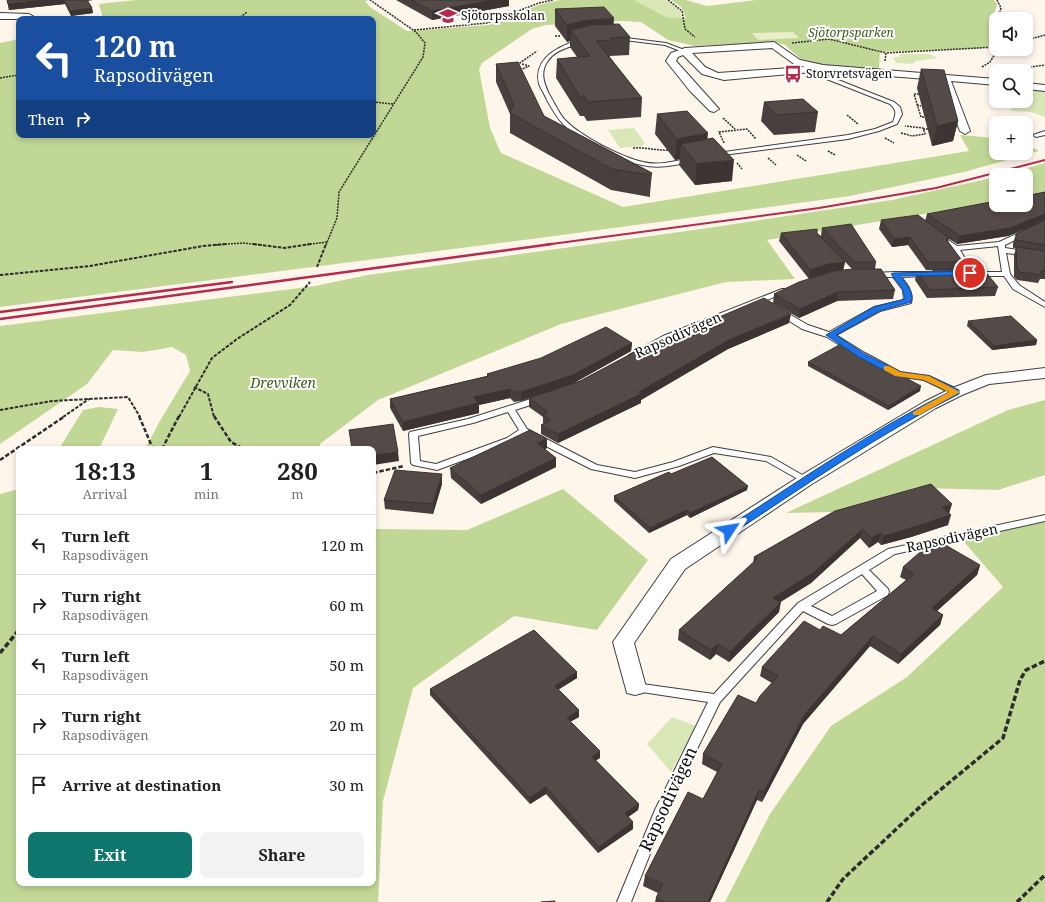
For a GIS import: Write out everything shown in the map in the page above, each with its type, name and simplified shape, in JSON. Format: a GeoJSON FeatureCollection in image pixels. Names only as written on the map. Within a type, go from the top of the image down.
{"type":"FeatureCollection","features":[{"type":"Feature","properties":{"kind":"street"},"geometry":{"type":"LineString","coordinates":[[0,16],[16,17]]}},
{"type":"Feature","properties":{"kind":"street"},"geometry":{"type":"LineString","coordinates":[[714,109],[694,89],[671,61],[674,55],[685,51],[774,45],[797,62],[823,68],[989,81]]}},
{"type":"Feature","properties":{"kind":"street"},"geometry":{"type":"LineString","coordinates":[[685,51],[708,75],[715,77],[823,68]]}},
{"type":"Feature","properties":{"kind":"street"},"geometry":{"type":"LineString","coordinates":[[944,77],[965,131]]}},
{"type":"Feature","properties":{"kind":"street"},"geometry":{"type":"LineString","coordinates":[[1033,87],[1045,88]]}},
{"type":"Feature","properties":{"kind":"street"},"geometry":{"type":"LineString","coordinates":[[635,687],[623,642],[678,564],[806,480],[930,405],[956,392],[986,380],[1045,373]]}},
{"type":"Feature","properties":{"kind":"lane"},"geometry":{"type":"LineString","coordinates":[[610,38],[660,43],[685,51]]}},
{"type":"Feature","properties":{"kind":"lane"},"geometry":{"type":"LineString","coordinates":[[587,40],[564,46],[549,55],[542,67],[540,81],[566,124],[619,155],[639,163],[651,165],[696,159]]}},
{"type":"Feature","properties":{"kind":"lane"},"geometry":{"type":"LineString","coordinates":[[711,156],[848,137],[891,125],[899,114],[897,106],[880,97],[826,77],[823,68]]}},
{"type":"Feature","properties":{"kind":"lane"},"geometry":{"type":"LineString","coordinates":[[1036,135],[1045,133]]}},
{"type":"Feature","properties":{"kind":"lane"},"geometry":{"type":"LineString","coordinates":[[1002,247],[1020,234],[1045,223]]}},
{"type":"Feature","properties":{"kind":"lane"},"geometry":{"type":"LineString","coordinates":[[931,231],[956,248],[970,273]]}},
{"type":"Feature","properties":{"kind":"lane"},"geometry":{"type":"LineString","coordinates":[[1002,247],[1006,274],[1016,287],[1045,306]]}},
{"type":"Feature","properties":{"kind":"lane"},"geometry":{"type":"LineString","coordinates":[[956,248],[1002,247],[1045,256]]}},
{"type":"Feature","properties":{"kind":"lane"},"geometry":{"type":"LineString","coordinates":[[958,273],[1006,274]]}},
{"type":"Feature","properties":{"kind":"lane"},"geometry":{"type":"LineString","coordinates":[[830,335],[877,309],[908,301],[909,296],[895,274]]}},
{"type":"Feature","properties":{"kind":"lane"},"geometry":{"type":"LineString","coordinates":[[867,275],[935,274]]}},
{"type":"Feature","properties":{"kind":"lane","name":"Rapsodivägen"},"geometry":{"type":"LineString","coordinates":[[624,360],[666,338],[759,300],[793,288]]}},
{"type":"Feature","properties":{"kind":"lane"},"geometry":{"type":"LineString","coordinates":[[759,300],[805,327],[830,335],[862,356],[898,374],[926,378],[956,392]]}},
{"type":"Feature","properties":{"kind":"lane"},"geometry":{"type":"LineString","coordinates":[[524,431],[510,440],[437,467],[416,463],[412,434],[510,410],[547,397]]}},
{"type":"Feature","properties":{"kind":"lane"},"geometry":{"type":"LineString","coordinates":[[510,410],[524,431],[594,467],[635,475],[676,464],[713,450],[768,459],[806,480]]}},
{"type":"Feature","properties":{"kind":"lane","name":"Rapsodivägen"},"geometry":{"type":"LineString","coordinates":[[624,902],[661,810],[716,699],[802,606],[892,551],[1045,518]]}},
{"type":"Feature","properties":{"kind":"lane"},"geometry":{"type":"LineString","coordinates":[[802,606],[832,621],[884,592],[863,569]]}},
{"type":"Feature","properties":{"kind":"lane"},"geometry":{"type":"LineString","coordinates":[[635,687],[716,699]]}},
{"type":"Feature","properties":{"kind":"path"},"geometry":{"type":"LineString","coordinates":[[370,0],[413,30],[426,44],[422,57],[376,132]]}},
{"type":"Feature","properties":{"kind":"path"},"geometry":{"type":"LineString","coordinates":[[413,30],[487,23],[539,3],[553,0]]}},
{"type":"Feature","properties":{"kind":"path"},"geometry":{"type":"LineString","coordinates":[[668,0],[682,11],[685,29],[689,34],[714,49]]}},
{"type":"Feature","properties":{"kind":"path"},"geometry":{"type":"LineString","coordinates":[[997,0],[1001,4],[1000,12]]}},
{"type":"Feature","properties":{"kind":"path"},"geometry":{"type":"LineString","coordinates":[[242,16],[247,12]]}},
{"type":"Feature","properties":{"kind":"path"},"geometry":{"type":"LineString","coordinates":[[1033,38],[1045,35]]}},
{"type":"Feature","properties":{"kind":"path"},"geometry":{"type":"LineString","coordinates":[[774,45],[810,40],[829,40],[886,53],[989,48]]}},
{"type":"Feature","properties":{"kind":"path"},"geometry":{"type":"LineString","coordinates":[[529,53],[533,54]]}},
{"type":"Feature","properties":{"kind":"path"},"geometry":{"type":"LineString","coordinates":[[885,62],[886,53]]}},
{"type":"Feature","properties":{"kind":"path"},"geometry":{"type":"LineString","coordinates":[[965,79],[990,62],[993,56]]}},
{"type":"Feature","properties":{"kind":"path"},"geometry":{"type":"LineString","coordinates":[[517,62],[530,66],[519,70]]}},
{"type":"Feature","properties":{"kind":"path"},"geometry":{"type":"LineString","coordinates":[[1033,67],[1045,65]]}},
{"type":"Feature","properties":{"kind":"path"},"geometry":{"type":"LineString","coordinates":[[0,78],[16,75]]}},
{"type":"Feature","properties":{"kind":"path"},"geometry":{"type":"LineString","coordinates":[[919,94],[914,94],[921,117],[925,117]]}},
{"type":"Feature","properties":{"kind":"path"},"geometry":{"type":"LineString","coordinates":[[376,102],[393,104]]}},
{"type":"Feature","properties":{"kind":"path"},"geometry":{"type":"LineString","coordinates":[[917,105],[922,106]]}},
{"type":"Feature","properties":{"kind":"path"},"geometry":{"type":"LineString","coordinates":[[721,118],[735,129]]}},
{"type":"Feature","properties":{"kind":"path"},"geometry":{"type":"LineString","coordinates":[[891,125],[928,129]]}},
{"type":"Feature","properties":{"kind":"path"},"geometry":{"type":"LineString","coordinates":[[891,125],[916,138]]}},
{"type":"Feature","properties":{"kind":"path"},"geometry":{"type":"LineString","coordinates":[[717,145],[725,145],[719,132],[747,128],[765,148]]}},
{"type":"Feature","properties":{"kind":"path"},"geometry":{"type":"LineString","coordinates":[[912,136],[925,134],[923,129]]}},
{"type":"Feature","properties":{"kind":"path"},"geometry":{"type":"LineString","coordinates":[[317,267],[337,218],[339,192],[372,138]]}},
{"type":"Feature","properties":{"kind":"path"},"geometry":{"type":"LineString","coordinates":[[619,155],[634,148],[644,147],[655,151],[678,149]]}},
{"type":"Feature","properties":{"kind":"path"},"geometry":{"type":"LineString","coordinates":[[0,274],[90,266],[203,246],[243,243],[285,248],[327,242]]}},
{"type":"Feature","properties":{"kind":"path"},"geometry":{"type":"LineString","coordinates":[[164,446],[194,387],[212,359],[240,336],[284,310],[302,295],[310,282]]}},
{"type":"Feature","properties":{"kind":"path"},"geometry":{"type":"LineString","coordinates":[[194,387],[208,394],[212,412],[231,442],[238,446]]}},
{"type":"Feature","properties":{"kind":"path"},"geometry":{"type":"LineString","coordinates":[[0,410],[52,401],[128,397],[141,418],[152,446]]}},
{"type":"Feature","properties":{"kind":"path"},"geometry":{"type":"LineString","coordinates":[[20,446],[89,399]]}},
{"type":"Feature","properties":{"kind":"path"},"geometry":{"type":"LineString","coordinates":[[0,460],[16,449]]}},
{"type":"Feature","properties":{"kind":"path"},"geometry":{"type":"LineString","coordinates":[[376,472],[416,463]]}},
{"type":"Feature","properties":{"kind":"path"},"geometry":{"type":"LineString","coordinates":[[0,653],[16,633]]}},
{"type":"Feature","properties":{"kind":"path"},"geometry":{"type":"LineString","coordinates":[[827,902],[843,879],[911,816],[1002,738],[1020,680],[1026,670],[1045,662]]}},
{"type":"Feature","properties":{"kind":"path"},"geometry":{"type":"LineString","coordinates":[[1017,902],[1045,875]]}},
{"type":"Feature","properties":{"kind":"green space","name":"Sjötorpsparken"},"geometry":{"type":"Polygon","coordinates":[[[136,0],[371,0],[365,1],[370,7],[407,31],[489,25],[542,4],[560,0],[634,0],[668,18],[686,18],[681,7],[671,0],[686,0],[707,6],[756,0],[994,0],[997,4],[995,12],[989,12],[989,47],[974,49],[880,52],[879,69],[820,65],[801,59],[785,45],[773,42],[695,46],[668,40],[641,22],[621,21],[546,25],[532,29],[482,63],[479,69],[490,128],[501,153],[623,207],[969,151],[960,135],[989,137],[989,160],[1007,160],[964,172],[850,196],[547,237],[0,307],[0,43],[16,40],[16,138],[376,138],[376,16],[102,16],[99,4],[136,0]]]}},
{"type":"Feature","properties":{"kind":"green space"},"geometry":{"type":"Polygon","coordinates":[[[634,0],[666,0],[680,11],[682,18],[668,18],[634,0]]]}},
{"type":"Feature","properties":{"kind":"green space"},"geometry":{"type":"Polygon","coordinates":[[[793,32],[799,38],[758,40],[752,33],[793,32]]]}},
{"type":"Feature","properties":{"kind":"green space"},"geometry":{"type":"Polygon","coordinates":[[[900,54],[929,54],[938,58],[915,61],[913,64],[896,63],[893,57],[899,57],[900,54]]]}},
{"type":"Feature","properties":{"kind":"green space"},"geometry":{"type":"Polygon","coordinates":[[[1033,90],[1045,91],[1045,117],[1031,112],[1011,111],[1010,108],[1033,108],[1033,90]]]}},
{"type":"Feature","properties":{"kind":"green space"},"geometry":{"type":"Polygon","coordinates":[[[634,128],[645,143],[642,146],[620,148],[608,130],[634,128]]]}},
{"type":"Feature","properties":{"kind":"green space"},"geometry":{"type":"Polygon","coordinates":[[[1033,148],[1039,151],[1033,153],[1033,148]]]}},
{"type":"Feature","properties":{"kind":"green space"},"geometry":{"type":"Polygon","coordinates":[[[1045,163],[1045,194],[1033,196],[1033,168],[1028,168],[1045,163]]]}},
{"type":"Feature","properties":{"kind":"green space","name":"Drevviken"},"geometry":{"type":"Polygon","coordinates":[[[989,179],[989,203],[767,240],[795,279],[726,282],[561,324],[378,400],[320,444],[320,446],[147,446],[190,371],[186,355],[172,347],[143,352],[113,350],[87,384],[0,444],[0,326],[315,286],[368,275],[701,229],[892,200],[989,179]]]}},
{"type":"Feature","properties":{"kind":"green space"},"geometry":{"type":"Polygon","coordinates":[[[1045,400],[1045,475],[998,490],[922,488],[832,512],[786,513],[1008,410],[1045,400]]]}},
{"type":"Feature","properties":{"kind":"green space"},"geometry":{"type":"Polygon","coordinates":[[[99,407],[118,409],[100,446],[61,446],[83,410],[99,407]]]}},
{"type":"Feature","properties":{"kind":"green space"},"geometry":{"type":"Polygon","coordinates":[[[563,489],[648,560],[597,630],[514,616],[413,688],[383,801],[378,902],[0,902],[0,494],[16,490],[16,886],[376,886],[376,529],[467,530],[563,489]]]}},
{"type":"Feature","properties":{"kind":"green space"},"geometry":{"type":"Polygon","coordinates":[[[1045,518],[1045,902],[725,902],[770,814],[831,726],[907,677],[1003,587],[959,536],[1045,518]]]}},
{"type":"Feature","properties":{"kind":"green space"},"geometry":{"type":"Polygon","coordinates":[[[672,717],[696,726],[671,772],[647,744],[672,717]]]}},
{"type":"Feature","properties":{"kind":"building"},"geometry":{"type":"Polygon","coordinates":[[[7,0],[45,0],[8,4],[7,0]]]}},
{"type":"Feature","properties":{"kind":"building"},"geometry":{"type":"Polygon","coordinates":[[[64,0],[87,0],[92,8],[70,11],[64,0]]]}},
{"type":"Feature","properties":{"kind":"building"},"geometry":{"type":"Polygon","coordinates":[[[411,0],[494,0],[432,11],[411,0]]]}},
{"type":"Feature","properties":{"kind":"building"},"geometry":{"type":"Polygon","coordinates":[[[604,7],[614,18],[583,21],[567,25],[555,9],[604,7]]]}},
{"type":"Feature","properties":{"kind":"building"},"geometry":{"type":"Polygon","coordinates":[[[619,24],[630,37],[610,38],[611,40],[596,41],[642,98],[588,102],[584,96],[580,97],[557,59],[590,56],[571,30],[591,25],[619,24]]]}},
{"type":"Feature","properties":{"kind":"building"},"geometry":{"type":"Polygon","coordinates":[[[518,62],[544,116],[652,173],[651,175],[612,169],[510,113],[514,105],[496,64],[518,62]]]}},
{"type":"Feature","properties":{"kind":"building"},"geometry":{"type":"Polygon","coordinates":[[[921,69],[944,70],[958,121],[937,126],[921,69]]]}},
{"type":"Feature","properties":{"kind":"building"},"geometry":{"type":"Polygon","coordinates":[[[803,99],[818,112],[777,115],[764,102],[803,99]]]}},
{"type":"Feature","properties":{"kind":"building"},"geometry":{"type":"Polygon","coordinates":[[[687,111],[708,133],[677,139],[657,114],[687,111]]]}},
{"type":"Feature","properties":{"kind":"building"},"geometry":{"type":"Polygon","coordinates":[[[713,138],[734,160],[697,164],[681,144],[713,138]]]}},
{"type":"Feature","properties":{"kind":"building"},"geometry":{"type":"Polygon","coordinates":[[[1045,192],[1045,214],[1010,228],[960,236],[927,214],[989,202],[989,212],[1033,212],[1033,195],[1045,192]]]}},
{"type":"Feature","properties":{"kind":"building"},"geometry":{"type":"Polygon","coordinates":[[[918,215],[949,238],[946,239],[963,262],[928,262],[910,237],[894,239],[881,220],[918,215]]]}},
{"type":"Feature","properties":{"kind":"building"},"geometry":{"type":"Polygon","coordinates":[[[1045,220],[1045,245],[1016,240],[1016,234],[1045,220]]]}},
{"type":"Feature","properties":{"kind":"building"},"geometry":{"type":"Polygon","coordinates":[[[851,224],[876,262],[855,262],[822,228],[851,224]]]}},
{"type":"Feature","properties":{"kind":"building"},"geometry":{"type":"Polygon","coordinates":[[[817,229],[817,233],[845,262],[829,264],[810,270],[781,233],[817,229]]]}},
{"type":"Feature","properties":{"kind":"building"},"geometry":{"type":"Polygon","coordinates":[[[1016,247],[1045,251],[1045,271],[1041,271],[1041,275],[1020,272],[1017,268],[1016,247]]]}},
{"type":"Feature","properties":{"kind":"building"},"geometry":{"type":"Polygon","coordinates":[[[881,269],[895,290],[838,292],[800,309],[774,294],[799,282],[834,271],[881,269]]]}},
{"type":"Feature","properties":{"kind":"building"},"geometry":{"type":"Polygon","coordinates":[[[933,269],[984,270],[998,287],[930,290],[917,272],[935,271],[933,269]]]}},
{"type":"Feature","properties":{"kind":"building"},"geometry":{"type":"Polygon","coordinates":[[[764,298],[791,314],[729,340],[639,392],[641,394],[558,434],[541,425],[551,420],[543,414],[548,412],[529,398],[580,381],[642,348],[648,352],[682,335],[687,338],[720,325],[712,320],[764,298]]]}},
{"type":"Feature","properties":{"kind":"building"},"geometry":{"type":"Polygon","coordinates":[[[1011,316],[1037,340],[994,346],[968,321],[1011,316]]]}},
{"type":"Feature","properties":{"kind":"building"},"geometry":{"type":"Polygon","coordinates":[[[606,327],[632,343],[573,375],[521,392],[514,392],[510,389],[474,397],[478,403],[403,422],[390,399],[489,376],[487,374],[541,358],[606,327]]]}},
{"type":"Feature","properties":{"kind":"building"},"geometry":{"type":"Polygon","coordinates":[[[841,344],[921,386],[889,406],[808,362],[841,344]]]}},
{"type":"Feature","properties":{"kind":"building"},"geometry":{"type":"Polygon","coordinates":[[[393,424],[398,452],[376,455],[376,446],[352,446],[349,430],[393,424]]]}},
{"type":"Feature","properties":{"kind":"building"},"geometry":{"type":"Polygon","coordinates":[[[530,430],[547,439],[537,443],[556,458],[481,495],[450,468],[530,430]]]}},
{"type":"Feature","properties":{"kind":"building"},"geometry":{"type":"Polygon","coordinates":[[[712,457],[748,486],[690,513],[687,510],[650,528],[614,496],[669,472],[671,474],[712,457]]]}},
{"type":"Feature","properties":{"kind":"building"},"geometry":{"type":"Polygon","coordinates":[[[395,470],[442,474],[433,504],[384,500],[395,470]]]}},
{"type":"Feature","properties":{"kind":"building"},"geometry":{"type":"Polygon","coordinates":[[[931,484],[952,504],[942,507],[951,515],[884,536],[881,533],[872,538],[863,529],[813,573],[773,598],[781,602],[730,652],[718,644],[711,650],[679,630],[757,559],[754,557],[835,511],[931,484]]]}},
{"type":"Feature","properties":{"kind":"building"},"geometry":{"type":"Polygon","coordinates":[[[935,539],[980,565],[932,608],[943,615],[901,654],[873,636],[805,714],[764,792],[759,790],[708,902],[664,902],[656,898],[663,884],[645,876],[688,792],[703,799],[722,764],[703,754],[738,695],[756,703],[760,696],[778,676],[762,667],[804,621],[820,630],[823,626],[841,635],[914,574],[903,567],[935,539]]]}},
{"type":"Feature","properties":{"kind":"building"},"geometry":{"type":"Polygon","coordinates":[[[534,630],[577,672],[555,686],[579,710],[567,718],[600,751],[592,757],[639,804],[625,813],[633,822],[599,847],[546,787],[530,798],[430,689],[534,630]]]}},
{"type":"Feature","properties":{"kind":"railway"},"geometry":{"type":"LineString","coordinates":[[544,245],[819,208],[936,188],[1045,160]]}},
{"type":"Feature","properties":{"kind":"railway"},"geometry":{"type":"LineString","coordinates":[[0,319],[552,244]]}},
{"type":"Feature","properties":{"kind":"railway"},"geometry":{"type":"LineString","coordinates":[[0,312],[232,282]]}},
{"type":"Feature","properties":{"kind":"slow traffic"},"geometry":{"type":"LineString","coordinates":[[887,368],[898,374],[926,378],[956,392],[916,413]]}},
{"type":"Feature","properties":{"kind":"place","name":"Sjötorpsskolan"},"geometry":{"type":"Point","coordinates":[448,16]}},
{"type":"Feature","properties":{"kind":"place","name":"Storvretsvägen"},"geometry":{"type":"Point","coordinates":[793,74]}},
{"type":"Feature","properties":{"kind":"route"},"geometry":{"type":"LineString","coordinates":[[729,530],[819,472],[930,405],[956,392],[926,378],[898,374],[862,356],[830,335],[877,309],[908,301],[909,296],[895,274],[970,273]]}}]}
